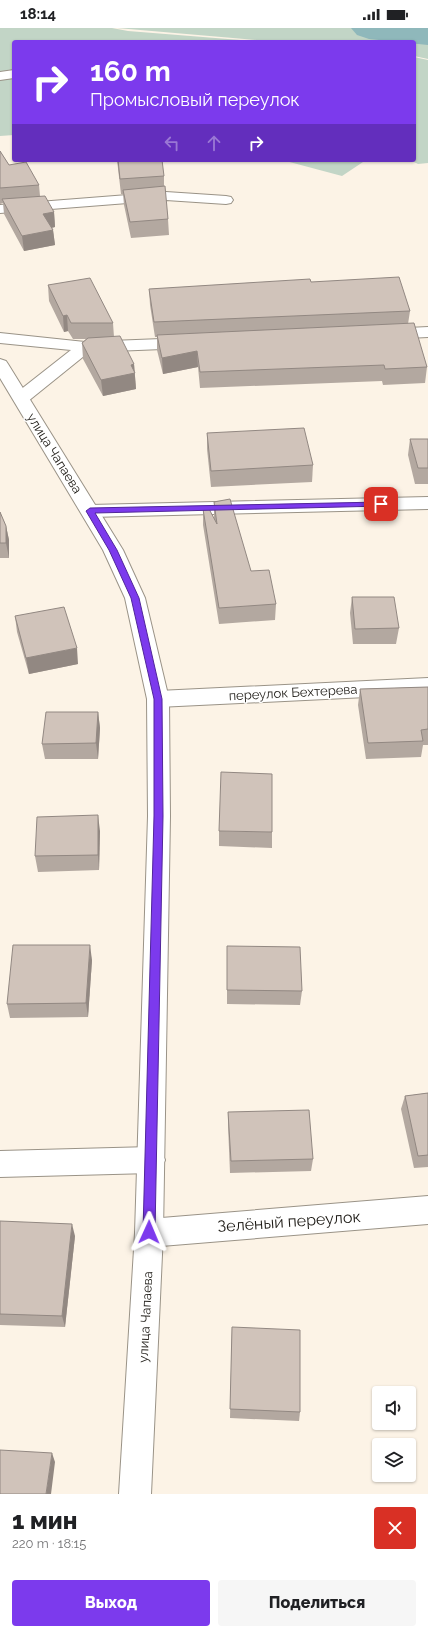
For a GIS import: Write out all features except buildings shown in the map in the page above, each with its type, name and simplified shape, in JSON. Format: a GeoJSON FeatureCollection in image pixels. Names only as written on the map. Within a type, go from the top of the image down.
{"type":"FeatureCollection","features":[{"type":"Feature","properties":{"kind":"street"},"geometry":{"type":"LineString","coordinates":[[0,76],[12,74]]}},
{"type":"Feature","properties":{"kind":"street"},"geometry":{"type":"LineString","coordinates":[[0,209],[166,196],[226,200]]}},
{"type":"Feature","properties":{"kind":"street"},"geometry":{"type":"LineString","coordinates":[[372,334],[428,332]]}},
{"type":"Feature","properties":{"kind":"street"},"geometry":{"type":"LineString","coordinates":[[0,338],[85,347],[205,342]]}},
{"type":"Feature","properties":{"kind":"street"},"geometry":{"type":"LineString","coordinates":[[21,398],[85,347]]}},
{"type":"Feature","properties":{"kind":"street","name":"улица Чапаева"},"geometry":{"type":"LineString","coordinates":[[0,364],[113,550],[135,598],[158,699],[159,816],[149,1232],[135,1494]]}},
{"type":"Feature","properties":{"kind":"street"},"geometry":{"type":"LineString","coordinates":[[90,511],[428,503]]}},
{"type":"Feature","properties":{"kind":"street","name":"переулок Бехтерева"},"geometry":{"type":"LineString","coordinates":[[158,699],[428,686]]}},
{"type":"Feature","properties":{"kind":"street"},"geometry":{"type":"LineString","coordinates":[[0,1164],[151,1160]]}},
{"type":"Feature","properties":{"kind":"street","name":"Зелёный переулок"},"geometry":{"type":"LineString","coordinates":[[149,1232],[428,1210]]}},
{"type":"Feature","properties":{"kind":"green space"},"geometry":{"type":"Polygon","coordinates":[[[0,28],[112,28],[128,31],[242,40],[12,40],[12,135],[0,136],[0,28]]]}},
{"type":"Feature","properties":{"kind":"green space"},"geometry":{"type":"Polygon","coordinates":[[[117,28],[428,28],[428,59],[416,56],[416,40],[256,40],[117,28]]]}},
{"type":"Feature","properties":{"kind":"green space"},"geometry":{"type":"Polygon","coordinates":[[[416,57],[428,60],[428,163],[418,164],[414,162],[416,162],[416,57]]]}},
{"type":"Feature","properties":{"kind":"green space"},"geometry":{"type":"Polygon","coordinates":[[[290,162],[363,162],[342,176],[290,162]]]}},
{"type":"Feature","properties":{"kind":"waterway"},"geometry":{"type":"LineString","coordinates":[[369,28],[428,34]]}},
{"type":"Feature","properties":{"kind":"route"},"geometry":{"type":"LineString","coordinates":[[149,1232],[159,816],[158,699],[135,598],[113,550],[90,511],[381,504]]}}]}
